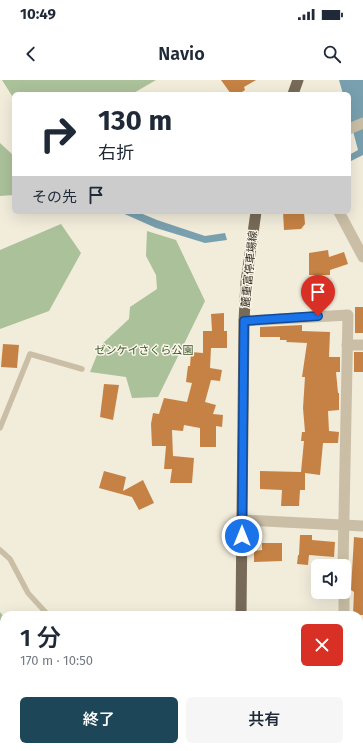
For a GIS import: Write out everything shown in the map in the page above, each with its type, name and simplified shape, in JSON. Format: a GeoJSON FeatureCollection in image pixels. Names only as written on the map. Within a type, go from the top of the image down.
{"type":"FeatureCollection","features":[{"type":"Feature","properties":{"kind":"main road"},"geometry":{"type":"LineString","coordinates":[[294,92],[298,80]]}},
{"type":"Feature","properties":{"kind":"main road","name":"麓重富停車場線"},"geometry":{"type":"LineString","coordinates":[[242,611],[244,321],[246,282],[256,214]]}},
{"type":"Feature","properties":{"kind":"street"},"geometry":{"type":"LineString","coordinates":[[351,128],[363,123]]}},
{"type":"Feature","properties":{"kind":"street"},"geometry":{"type":"LineString","coordinates":[[340,214],[363,257]]}},
{"type":"Feature","properties":{"kind":"street"},"geometry":{"type":"LineString","coordinates":[[244,321],[348,315],[343,559]]}},
{"type":"Feature","properties":{"kind":"street"},"geometry":{"type":"LineString","coordinates":[[347,345],[363,345]]}},
{"type":"Feature","properties":{"kind":"street"},"geometry":{"type":"LineString","coordinates":[[242,520],[363,526]]}},
{"type":"Feature","properties":{"kind":"street"},"geometry":{"type":"LineString","coordinates":[[344,599],[344,611]]}},
{"type":"Feature","properties":{"kind":"lane"},"geometry":{"type":"LineString","coordinates":[[0,428],[30,354],[82,369]]}},
{"type":"Feature","properties":{"kind":"lane"},"geometry":{"type":"LineString","coordinates":[[0,550],[10,559],[28,593],[44,611]]}},
{"type":"Feature","properties":{"kind":"green space"},"geometry":{"type":"Polygon","coordinates":[[[2,80],[156,80],[135,92],[12,92],[12,96],[2,80]]]}},
{"type":"Feature","properties":{"kind":"green space"},"geometry":{"type":"Polygon","coordinates":[[[0,143],[12,154],[12,195],[0,196],[0,143]]]}},
{"type":"Feature","properties":{"kind":"green space"},"geometry":{"type":"Polygon","coordinates":[[[61,224],[81,253],[49,311],[0,329],[0,250],[61,224]]]}},
{"type":"Feature","properties":{"kind":"green space","name":"ゼンケイさくら公園"},"geometry":{"type":"Polygon","coordinates":[[[147,231],[176,240],[205,301],[158,397],[132,398],[126,377],[90,372],[101,345],[129,319],[130,307],[157,289],[156,275],[146,256],[147,231]]]}},
{"type":"Feature","properties":{"kind":"water"},"geometry":{"type":"Polygon","coordinates":[[[339,80],[363,80],[363,155],[351,161],[351,154],[358,150],[351,124],[351,92],[342,92],[339,80]]]}},
{"type":"Feature","properties":{"kind":"water"},"geometry":{"type":"Polygon","coordinates":[[[124,214],[143,214],[205,236],[225,233],[227,240],[205,243],[156,228],[124,214]]]}},
{"type":"Feature","properties":{"kind":"building"},"geometry":{"type":"Polygon","coordinates":[[[221,80],[256,80],[244,87],[245,90],[242,92],[230,92],[221,80]]]}},
{"type":"Feature","properties":{"kind":"building"},"geometry":{"type":"Polygon","coordinates":[[[283,214],[304,214],[305,224],[301,229],[284,230],[283,214]]]}},
{"type":"Feature","properties":{"kind":"building"},"geometry":{"type":"Polygon","coordinates":[[[328,250],[329,257],[344,252],[348,264],[330,270],[330,275],[309,275],[309,253],[328,250]]]}},
{"type":"Feature","properties":{"kind":"building"},"geometry":{"type":"Polygon","coordinates":[[[355,307],[363,307],[363,333],[355,333],[355,307]]]}},
{"type":"Feature","properties":{"kind":"building"},"geometry":{"type":"Polygon","coordinates":[[[224,313],[224,331],[227,331],[227,348],[211,348],[210,368],[222,370],[220,381],[211,380],[205,402],[216,405],[213,414],[223,415],[222,427],[216,426],[216,447],[200,447],[200,428],[184,425],[183,431],[172,430],[173,456],[194,458],[192,483],[170,483],[172,469],[164,469],[166,446],[152,446],[151,424],[153,413],[159,414],[164,398],[187,402],[192,383],[186,382],[188,366],[190,366],[191,352],[203,353],[203,331],[212,331],[211,314],[224,313]]]}},
{"type":"Feature","properties":{"kind":"building"},"geometry":{"type":"Polygon","coordinates":[[[302,325],[302,331],[330,332],[329,357],[340,357],[340,372],[336,372],[339,393],[339,410],[328,411],[329,431],[339,432],[338,443],[323,443],[320,475],[305,473],[305,490],[300,490],[299,506],[281,506],[282,490],[260,489],[260,471],[301,472],[304,441],[301,441],[302,432],[305,432],[303,408],[305,377],[302,377],[307,343],[286,342],[287,340],[280,340],[280,337],[260,337],[260,327],[302,325]]]}},
{"type":"Feature","properties":{"kind":"building"},"geometry":{"type":"Polygon","coordinates":[[[3,344],[19,345],[17,368],[1,367],[3,344]]]}},
{"type":"Feature","properties":{"kind":"building"},"geometry":{"type":"Polygon","coordinates":[[[354,352],[363,352],[363,372],[354,372],[354,352]]]}},
{"type":"Feature","properties":{"kind":"building"},"geometry":{"type":"Polygon","coordinates":[[[104,384],[119,385],[113,420],[100,417],[104,384]]]}},
{"type":"Feature","properties":{"kind":"building"},"geometry":{"type":"Polygon","coordinates":[[[104,471],[126,477],[123,491],[143,480],[154,503],[139,510],[132,497],[99,488],[104,471]]]}},
{"type":"Feature","properties":{"kind":"building"},"geometry":{"type":"Polygon","coordinates":[[[300,535],[312,535],[312,540],[335,542],[334,557],[309,555],[308,565],[297,564],[300,535]]]}},
{"type":"Feature","properties":{"kind":"building"},"geometry":{"type":"Polygon","coordinates":[[[354,537],[363,538],[363,611],[353,611],[354,592],[351,590],[354,537]]]}},
{"type":"Feature","properties":{"kind":"building"},"geometry":{"type":"Polygon","coordinates":[[[262,543],[282,543],[282,561],[254,562],[254,551],[262,550],[262,543]]]}},
{"type":"Feature","properties":{"kind":"route"},"geometry":{"type":"LineString","coordinates":[[242,536],[244,321],[318,316]]}}]}
